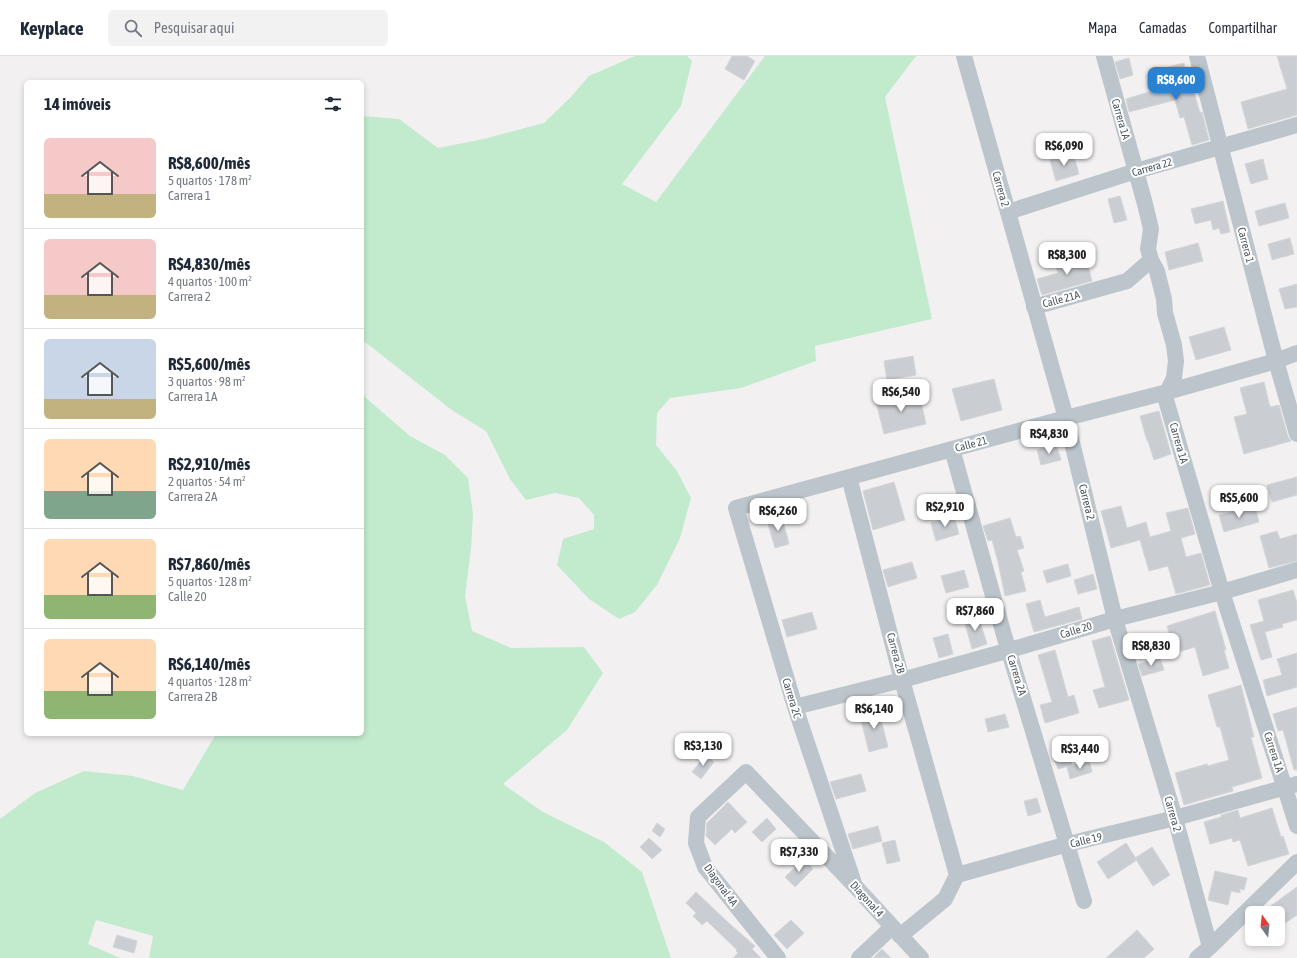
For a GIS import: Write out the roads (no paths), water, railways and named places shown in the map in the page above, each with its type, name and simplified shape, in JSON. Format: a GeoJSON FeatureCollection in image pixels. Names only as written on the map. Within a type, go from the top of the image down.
{"type":"FeatureCollection","features":[{"type":"Feature","properties":{"kind":"street","name":"Carrera 2"},"geometry":{"type":"LineString","coordinates":[[964,56],[1066,418],[1115,619],[1175,818],[1210,947]]}},
{"type":"Feature","properties":{"kind":"street","name":"Carrera 1A"},"geometry":{"type":"LineString","coordinates":[[1104,56],[1151,228],[1148,249],[1151,260],[1157,271],[1164,299],[1165,313],[1174,345],[1176,361],[1174,378],[1167,392],[1166,400],[1222,592],[1291,785],[1297,826]]}},
{"type":"Feature","properties":{"kind":"street","name":"Carrera 1"},"geometry":{"type":"LineString","coordinates":[[1196,56],[1276,361],[1297,434]]}},
{"type":"Feature","properties":{"kind":"street","name":"Carrera 22"},"geometry":{"type":"LineString","coordinates":[[1008,212],[1136,171],[1297,125]]}},
{"type":"Feature","properties":{"kind":"street","name":"Calle 21A"},"geometry":{"type":"LineString","coordinates":[[1034,307],[1127,281],[1151,260]]}},
{"type":"Feature","properties":{"kind":"street","name":"Calle 21"},"geometry":{"type":"LineString","coordinates":[[736,508],[1167,392],[1276,361],[1297,353]]}},
{"type":"Feature","properties":{"kind":"street","name":"Carrera 2A"},"geometry":{"type":"LineString","coordinates":[[952,449],[1004,635],[1010,650],[1084,901]]}},
{"type":"Feature","properties":{"kind":"street","name":"Carrera 2B"},"geometry":{"type":"LineString","coordinates":[[849,477],[902,680],[957,875]]}},
{"type":"Feature","properties":{"kind":"street","name":"Carrera 2C"},"geometry":{"type":"LineString","coordinates":[[736,508],[795,707],[855,886]]}},
{"type":"Feature","properties":{"kind":"street","name":"Calle 20"},"geometry":{"type":"LineString","coordinates":[[795,707],[902,680],[1115,619],[1222,592],[1297,570]]}},
{"type":"Feature","properties":{"kind":"street","name":"Diagonal 4"},"geometry":{"type":"LineString","coordinates":[[746,772],[855,886],[921,958]]}},
{"type":"Feature","properties":{"kind":"street","name":"Diagonal 4A"},"geometry":{"type":"LineString","coordinates":[[746,772],[698,817],[696,843],[705,867],[778,958]]}},
{"type":"Feature","properties":{"kind":"street","name":"Calle 19"},"geometry":{"type":"LineString","coordinates":[[957,875],[1068,844],[1175,818],[1291,785]]}},
{"type":"Feature","properties":{"kind":"street"},"geometry":{"type":"LineString","coordinates":[[1197,958],[1297,862]]}},
{"type":"Feature","properties":{"kind":"street"},"geometry":{"type":"LineString","coordinates":[[859,958],[945,899],[957,875]]}}]}
